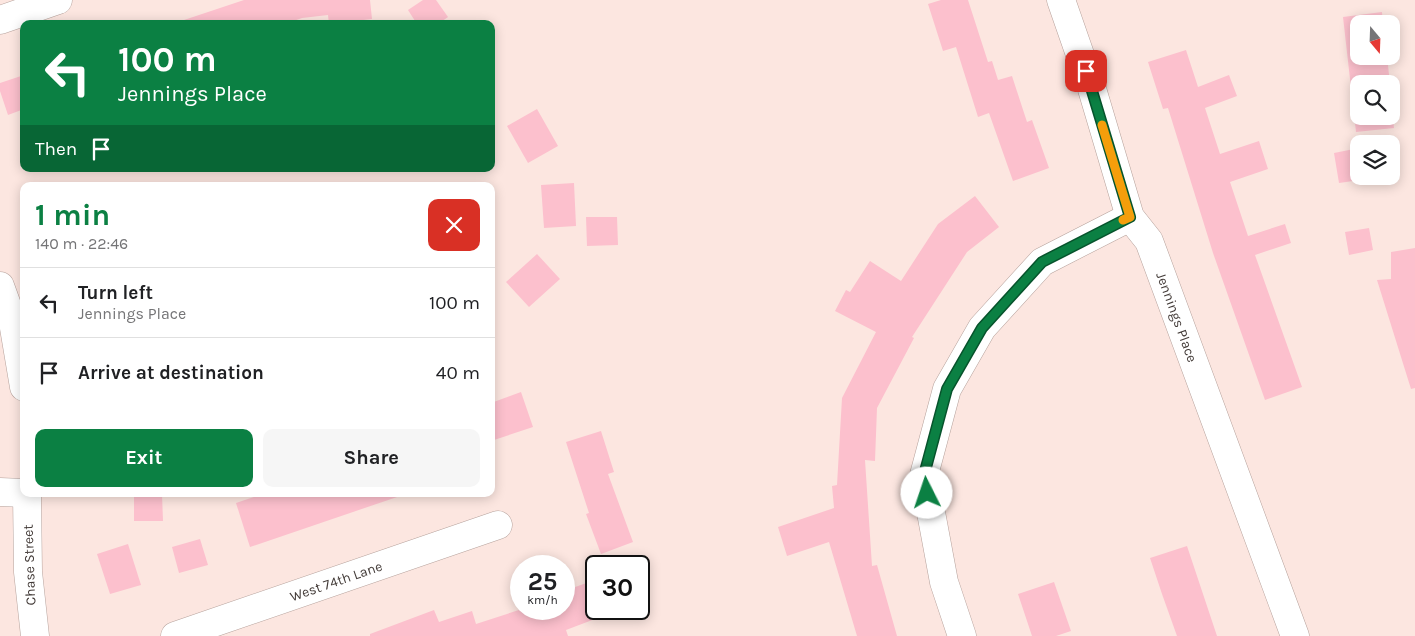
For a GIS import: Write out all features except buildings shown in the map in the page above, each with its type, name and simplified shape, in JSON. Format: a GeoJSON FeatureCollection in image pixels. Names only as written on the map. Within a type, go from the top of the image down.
{"type":"FeatureCollection","features":[{"type":"Feature","properties":{"kind":"street"},"geometry":{"type":"LineString","coordinates":[[0,20],[58,0]]}},
{"type":"Feature","properties":{"kind":"street","name":"Jennings Place"},"geometry":{"type":"LineString","coordinates":[[1062,0],[1092,89],[1130,217],[1149,240],[1295,636]]}},
{"type":"Feature","properties":{"kind":"street"},"geometry":{"type":"LineString","coordinates":[[962,636],[944,582],[924,475],[947,389],[982,328],[1042,262],[1130,217]]}},
{"type":"Feature","properties":{"kind":"street"},"geometry":{"type":"LineString","coordinates":[[0,286],[20,347]]}},
{"type":"Feature","properties":{"kind":"street"},"geometry":{"type":"LineString","coordinates":[[0,492],[20,493]]}},
{"type":"Feature","properties":{"kind":"street","name":"Chase Street"},"geometry":{"type":"LineString","coordinates":[[25,497],[28,572],[35,636]]}},
{"type":"Feature","properties":{"kind":"street","name":"West 74th Lane"},"geometry":{"type":"LineString","coordinates":[[175,636],[498,525]]}},
{"type":"Feature","properties":{"kind":"slow traffic"},"geometry":{"type":"LineString","coordinates":[[1102,125],[1130,217],[1123,220]]}},
{"type":"Feature","properties":{"kind":"route"},"geometry":{"type":"LineString","coordinates":[[927,493],[924,475],[947,389],[982,328],[1042,262],[1130,217],[1086,71]]}}]}
